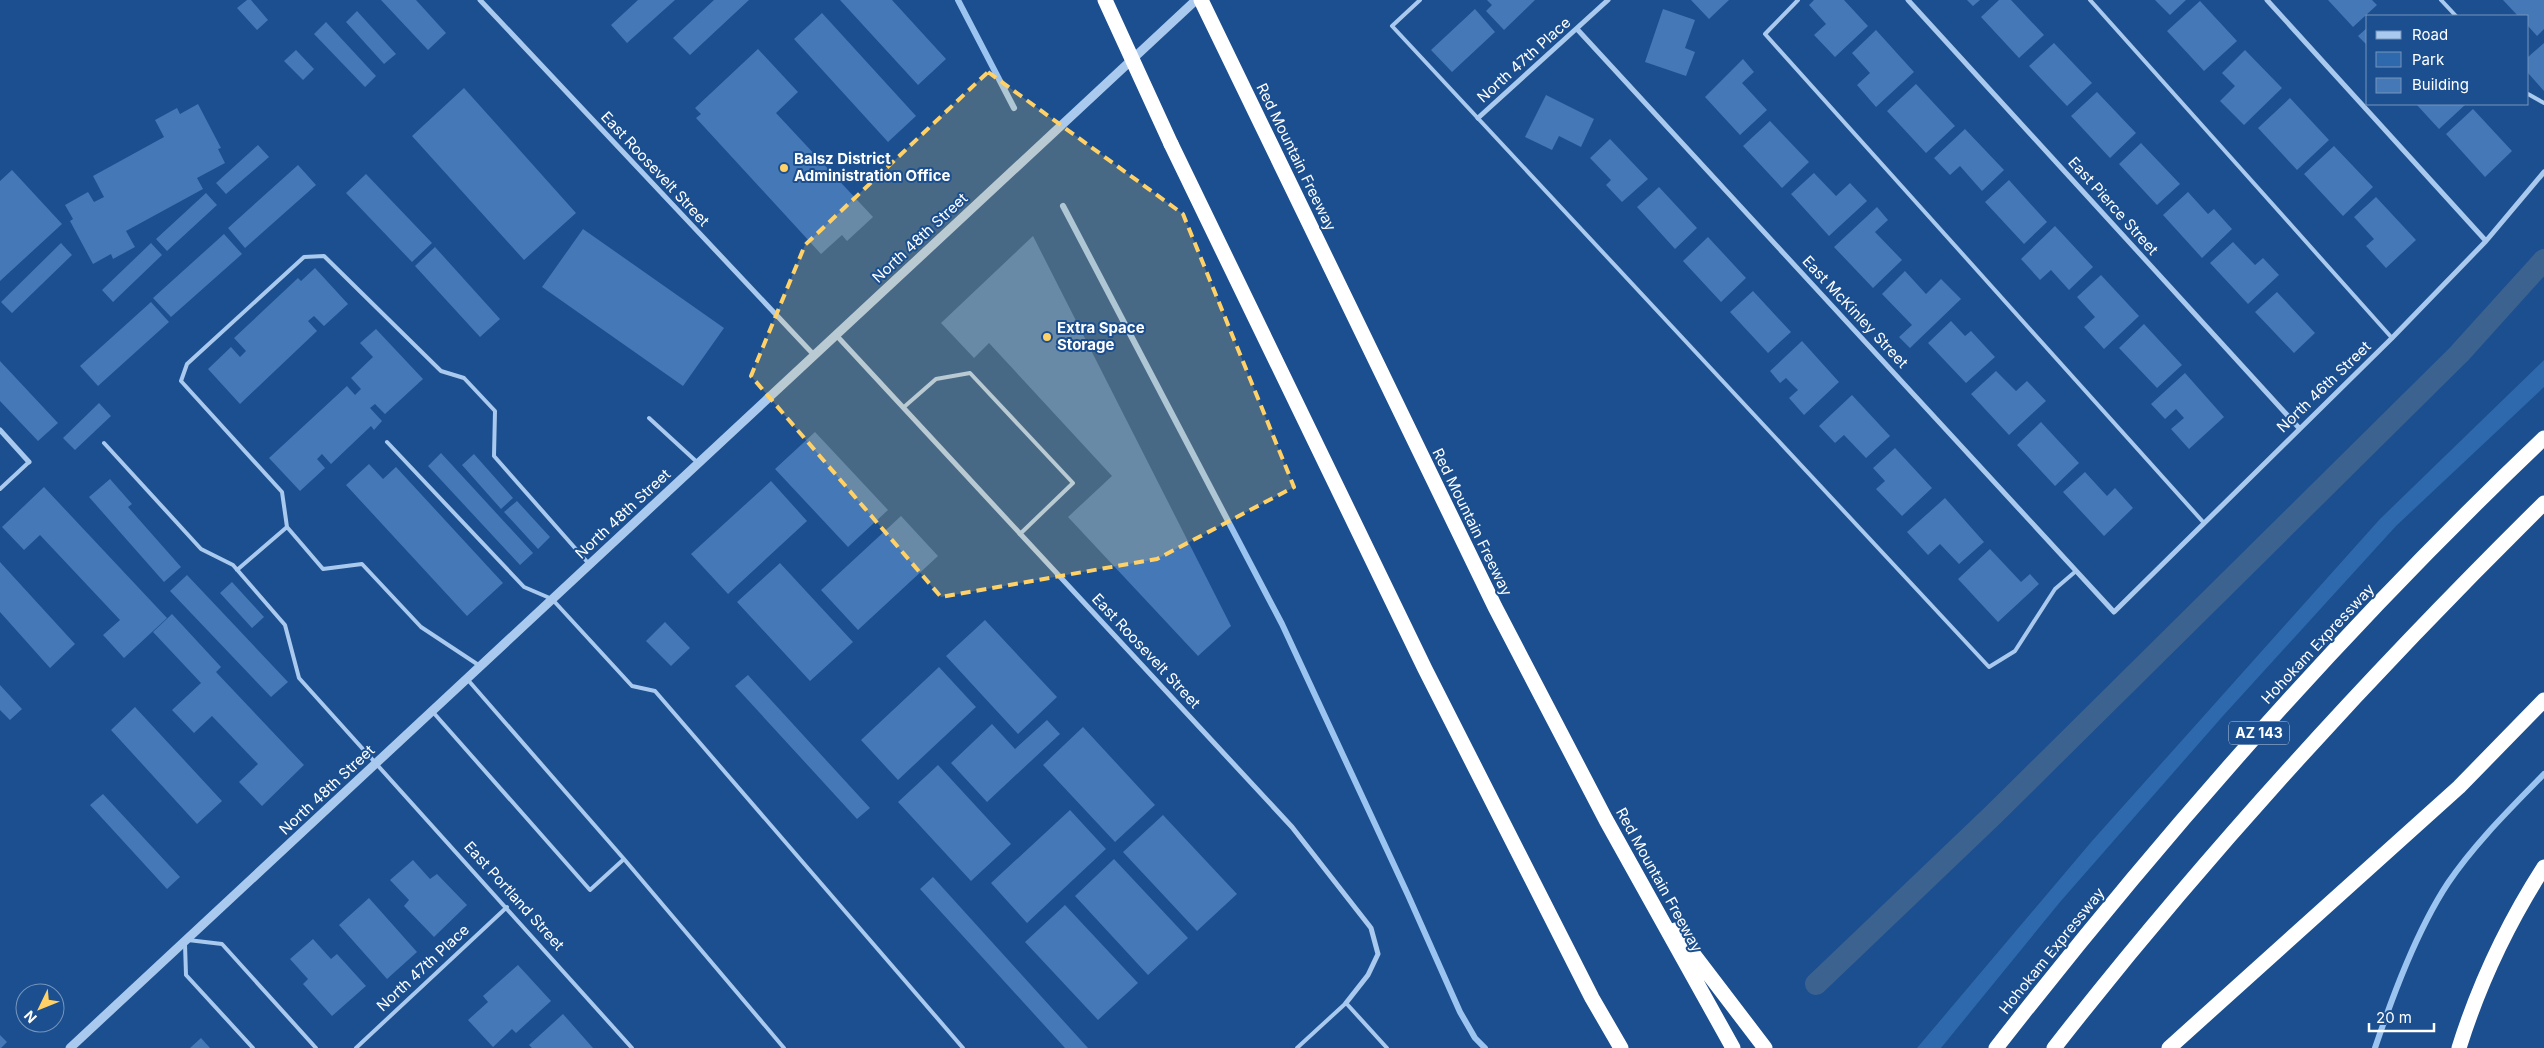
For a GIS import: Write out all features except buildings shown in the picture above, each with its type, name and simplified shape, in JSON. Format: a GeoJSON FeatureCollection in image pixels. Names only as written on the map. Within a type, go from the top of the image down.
{"type":"FeatureCollection","features":[{"type":"Feature","properties":{"kind":"highway"},"geometry":{"type":"LineString","coordinates":[[1105,0],[1171,144],[1425,669],[1592,998],[1621,1048]]}},
{"type":"Feature","properties":{"kind":"highway","name":"Red Mountain Freeway"},"geometry":{"type":"LineString","coordinates":[[1200,0],[1472,563],[1643,887],[1734,1048]]}},
{"type":"Feature","properties":{"kind":"highway","name":"Hohokam Expressway"},"geometry":{"type":"LineString","coordinates":[[1996,1048],[2155,852],[2267,724],[2426,555],[2544,438]]}},
{"type":"Feature","properties":{"kind":"highway","name":"AZ 143"},"geometry":{"type":"LineString","coordinates":[[2054,1048],[2181,893],[2298,759],[2441,606],[2544,503]]}},
{"type":"Feature","properties":{"kind":"highway"},"geometry":{"type":"LineString","coordinates":[[2169,1048],[2459,787],[2544,700]]}},
{"type":"Feature","properties":{"kind":"highway"},"geometry":{"type":"LineString","coordinates":[[2460,1048],[2493,961],[2510,925],[2544,867]]}},
{"type":"Feature","properties":{"kind":"highway"},"geometry":{"type":"LineString","coordinates":[[1643,887],[1765,1048]]}},
{"type":"Feature","properties":{"kind":"street","name":"East Roosevelt Street"},"geometry":{"type":"LineString","coordinates":[[480,0],[814,355]]}},
{"type":"Feature","properties":{"kind":"street","name":"North 48th Street"},"geometry":{"type":"LineString","coordinates":[[70,1048],[1196,0]]}},
{"type":"Feature","properties":{"kind":"street","name":"North 47th Place"},"geometry":{"type":"LineString","coordinates":[[1478,118],[1608,0]]}},
{"type":"Feature","properties":{"kind":"street","name":"East Pierce Street"},"geometry":{"type":"LineString","coordinates":[[1908,0],[2299,428]]}},
{"type":"Feature","properties":{"kind":"street"},"geometry":{"type":"LineString","coordinates":[[2267,0],[2486,241]]}},
{"type":"Feature","properties":{"kind":"street","name":"East McKinley Street"},"geometry":{"type":"LineString","coordinates":[[1577,29],[2114,612]]}},
{"type":"Feature","properties":{"kind":"street","name":"North 46th Street"},"geometry":{"type":"LineString","coordinates":[[2114,612],[2392,338],[2486,241],[2544,172]]}},
{"type":"Feature","properties":{"kind":"street","name":"East Roosevelt Street"},"geometry":{"type":"LineString","coordinates":[[836,334],[1292,827],[1371,928],[1378,954],[1368,975],[1346,1003]]}},
{"type":"Feature","properties":{"kind":"street"},"geometry":{"type":"LineString","coordinates":[[0,430],[29,462]]}},
{"type":"Feature","properties":{"kind":"lane"},"geometry":{"type":"LineString","coordinates":[[1420,0],[1392,26],[1989,667],[2015,652],[2055,589],[2076,571]]}},
{"type":"Feature","properties":{"kind":"lane"},"geometry":{"type":"LineString","coordinates":[[1798,0],[1765,34],[2204,523]]}},
{"type":"Feature","properties":{"kind":"lane"},"geometry":{"type":"LineString","coordinates":[[2090,0],[2392,338]]}},
{"type":"Feature","properties":{"kind":"lane"},"geometry":{"type":"LineString","coordinates":[[2441,0],[2455,15]]}},
{"type":"Feature","properties":{"kind":"lane"},"geometry":{"type":"LineString","coordinates":[[2529,95],[2544,103]]}},
{"type":"Feature","properties":{"kind":"lane"},"geometry":{"type":"LineString","coordinates":[[480,666],[421,627],[362,564],[323,569],[287,527],[282,492],[182,381],[187,364],[304,257],[324,256],[441,371],[464,378],[495,411],[494,456],[590,564]]}},
{"type":"Feature","properties":{"kind":"lane"},"geometry":{"type":"LineString","coordinates":[[904,408],[936,379],[970,373],[1073,483],[1020,534]]}},
{"type":"Feature","properties":{"kind":"lane"},"geometry":{"type":"LineString","coordinates":[[649,418],[698,463]]}},
{"type":"Feature","properties":{"kind":"lane"},"geometry":{"type":"LineString","coordinates":[[387,442],[524,587],[552,599],[632,686],[655,691],[963,1048]]}},
{"type":"Feature","properties":{"kind":"lane","name":"East Portland Street"},"geometry":{"type":"LineString","coordinates":[[104,443],[201,549],[233,565],[285,625],[299,678],[377,762],[632,1048]]}},
{"type":"Feature","properties":{"kind":"lane"},"geometry":{"type":"LineString","coordinates":[[0,489],[29,462]]}},
{"type":"Feature","properties":{"kind":"lane"},"geometry":{"type":"LineString","coordinates":[[237,570],[287,527]]}},
{"type":"Feature","properties":{"kind":"lane"},"geometry":{"type":"LineString","coordinates":[[467,679],[624,859],[784,1048]]}},
{"type":"Feature","properties":{"kind":"lane"},"geometry":{"type":"LineString","coordinates":[[432,711],[590,890],[624,859]]}},
{"type":"Feature","properties":{"kind":"lane","name":"North 47th Place"},"geometry":{"type":"LineString","coordinates":[[356,1048],[507,907]]}},
{"type":"Feature","properties":{"kind":"lane"},"geometry":{"type":"LineString","coordinates":[[253,1048],[186,975],[184,940],[222,944],[316,1048]]}},
{"type":"Feature","properties":{"kind":"lane"},"geometry":{"type":"LineString","coordinates":[[1297,1048],[1346,1003],[1387,1048]]}},
{"type":"Feature","properties":{"kind":"highlighted area"},"geometry":{"type":"Polygon","coordinates":[[[988,72],[1183,214],[1294,487],[1157,559],[941,597],[751,376],[805,245],[988,72]]]}},
{"type":"Feature","properties":{"kind":"green space"},"geometry":{"type":"Polygon","coordinates":[[[2544,360],[2544,387],[2396,526],[2222,717],[2060,902],[1941,1048],[1917,1048],[2092,841],[2380,519],[2544,360]]]}},
{"type":"Feature","properties":{"kind":"waterway"},"geometry":{"type":"LineString","coordinates":[[958,0],[1014,108]]}},
{"type":"Feature","properties":{"kind":"waterway"},"geometry":{"type":"LineString","coordinates":[[1063,206],[1282,624],[1408,895],[1460,1012],[1475,1038],[1485,1048]]}},
{"type":"Feature","properties":{"kind":"waterway"},"geometry":{"type":"LineString","coordinates":[[1816,984],[1993,815],[2459,354],[2544,260]]}},
{"type":"Feature","properties":{"kind":"waterway"},"geometry":{"type":"LineString","coordinates":[[2375,1048],[2416,942],[2448,883],[2482,840],[2544,774]]}},
{"type":"Feature","properties":{"kind":"place","name":"Balsz District Administration Office"},"geometry":{"type":"Point","coordinates":[784,168]}},
{"type":"Feature","properties":{"kind":"place","name":"Extra Space Storage"},"geometry":{"type":"Point","coordinates":[1047,337]}}]}
